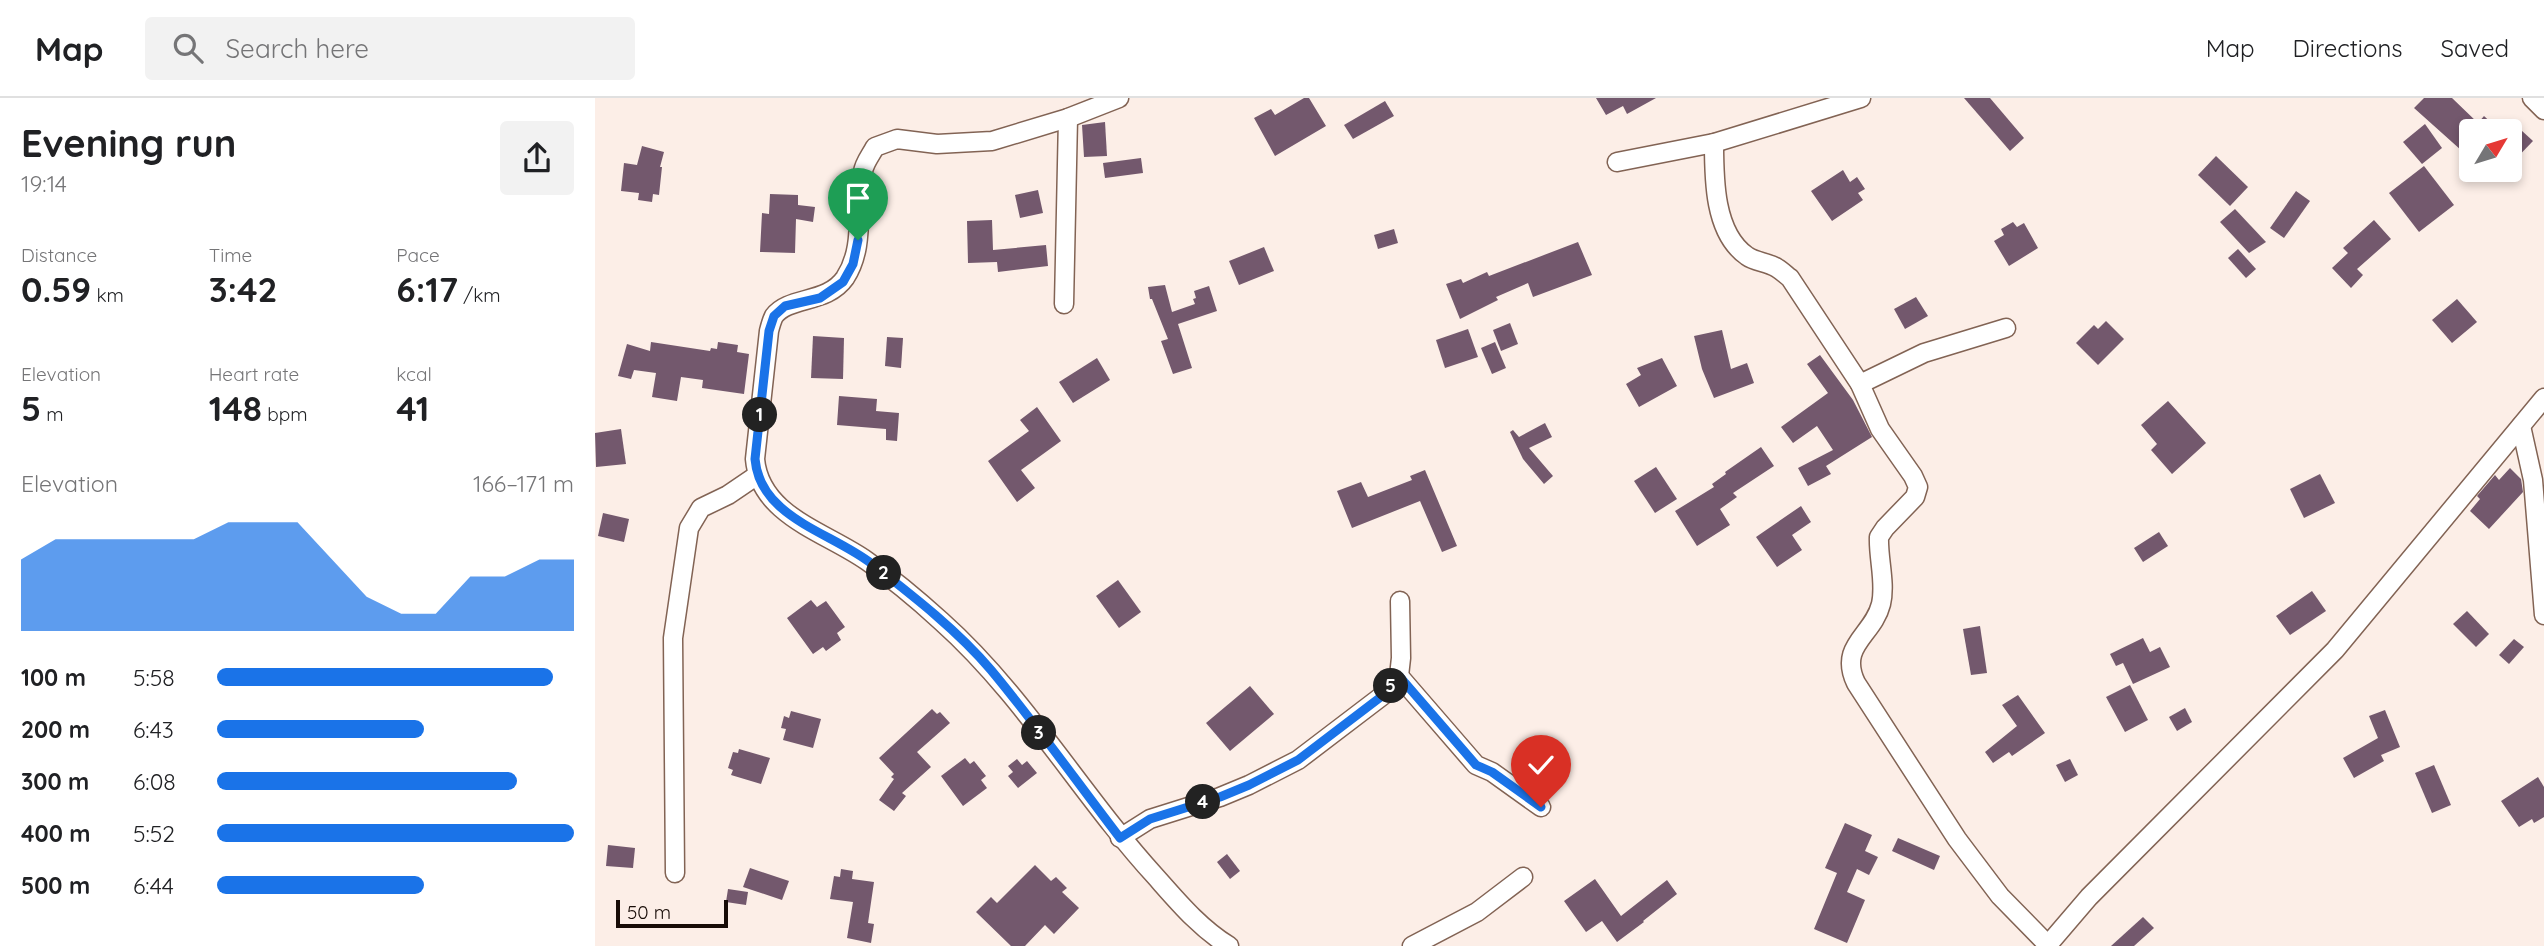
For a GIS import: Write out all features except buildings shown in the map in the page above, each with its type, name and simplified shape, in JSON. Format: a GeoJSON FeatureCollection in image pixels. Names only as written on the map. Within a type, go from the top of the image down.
{"type":"FeatureCollection","features":[{"type":"Feature","properties":{"kind":"street"},"geometry":{"type":"LineString","coordinates":[[1118,98],[1069,118],[992,141],[937,144],[897,139],[875,148],[863,170],[858,240],[853,264],[843,282],[820,298],[785,306],[774,316],[769,331],[755,459],[756,476],[779,508],[866,560],[942,622],[989,668],[1120,838],[1195,921],[1229,946]]}},
{"type":"Feature","properties":{"kind":"street"},"geometry":{"type":"LineString","coordinates":[[1617,162],[1714,143],[1861,98]]}},
{"type":"Feature","properties":{"kind":"street"},"geometry":{"type":"LineString","coordinates":[[2532,98],[2544,110]]}},
{"type":"Feature","properties":{"kind":"street"},"geometry":{"type":"LineString","coordinates":[[1064,304],[1069,118]]}},
{"type":"Feature","properties":{"kind":"street"},"geometry":{"type":"LineString","coordinates":[[1714,143],[1714,177],[1723,222],[1733,243],[1748,257],[1776,267],[1790,278],[1860,384],[1880,429],[1918,486],[1915,497],[1879,537],[1881,605],[1851,654],[1849,670],[1957,839],[2000,896],[2048,945],[2089,897],[2335,650],[2544,398]]}},
{"type":"Feature","properties":{"kind":"street"},"geometry":{"type":"LineString","coordinates":[[1860,384],[1924,353],[2006,328]]}},
{"type":"Feature","properties":{"kind":"street"},"geometry":{"type":"LineString","coordinates":[[2521,426],[2533,480],[2544,615]]}},
{"type":"Feature","properties":{"kind":"street"},"geometry":{"type":"LineString","coordinates":[[675,873],[674,638],[689,528],[701,508],[728,495],[756,476]]}},
{"type":"Feature","properties":{"kind":"street"},"geometry":{"type":"LineString","coordinates":[[1120,838],[1150,819],[1220,797],[1298,760],[1386,693],[1399,676],[1400,601]]}},
{"type":"Feature","properties":{"kind":"street"},"geometry":{"type":"LineString","coordinates":[[1399,676],[1476,765],[1492,772],[1541,807]]}},
{"type":"Feature","properties":{"kind":"street"},"geometry":{"type":"LineString","coordinates":[[1412,946],[1477,912],[1523,877]]}},
{"type":"Feature","properties":{"kind":"route"},"geometry":{"type":"LineString","coordinates":[[858,240],[853,264],[843,282],[820,298],[785,306],[774,316],[769,331],[755,459],[756,476],[779,508],[887,575],[942,622],[989,668],[1120,838],[1150,819],[1220,797],[1298,760],[1386,693],[1399,676],[1476,765],[1492,772],[1541,807]]}}]}
